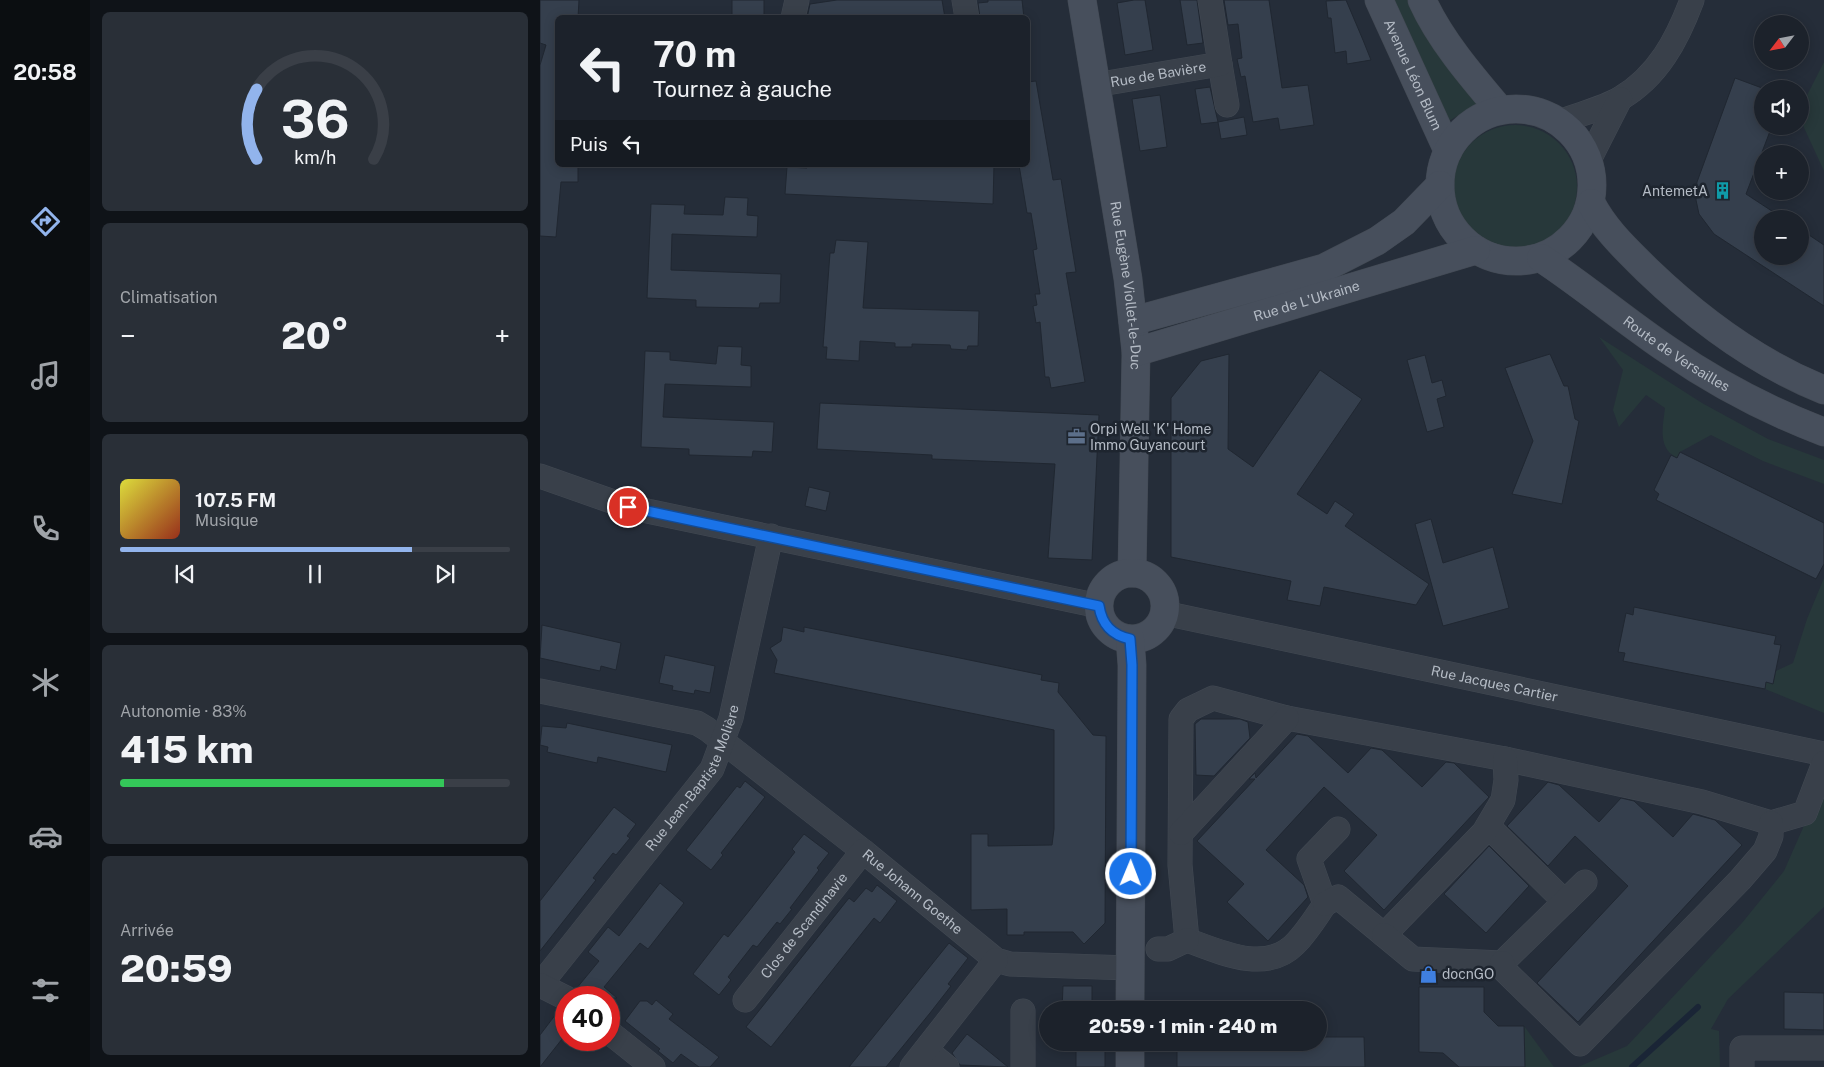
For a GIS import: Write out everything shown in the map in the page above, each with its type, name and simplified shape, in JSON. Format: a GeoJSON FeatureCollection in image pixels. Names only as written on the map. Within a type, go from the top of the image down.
{"type":"FeatureCollection","features":[{"type":"Feature","properties":{"kind":"street"},"geometry":{"type":"LineString","coordinates":[[794,15],[797,0]]}},
{"type":"Feature","properties":{"kind":"street"},"geometry":{"type":"LineString","coordinates":[[964,0],[966,15]]}},
{"type":"Feature","properties":{"kind":"street","name":"Rue Eugène Viollet-le-Duc"},"geometry":{"type":"LineString","coordinates":[[1082,0],[1128,279],[1136,352],[1132,573]]}},
{"type":"Feature","properties":{"kind":"street","name":"Rue de Bavière"},"geometry":{"type":"LineString","coordinates":[[1210,0],[1227,106]]}},
{"type":"Feature","properties":{"kind":"street","name":"Avenue Léon Blum"},"geometry":{"type":"LineString","coordinates":[[1379,0],[1448,150]]}},
{"type":"Feature","properties":{"kind":"street"},"geometry":{"type":"LineString","coordinates":[[1422,0],[1428,13],[1473,78],[1500,110]]}},
{"type":"Feature","properties":{"kind":"street"},"geometry":{"type":"LineString","coordinates":[[1559,122],[1620,99],[1656,68],[1671,49],[1692,0]]}},
{"type":"Feature","properties":{"kind":"street","name":"Rue de Bavière"},"geometry":{"type":"LineString","coordinates":[[1095,85],[1220,64]]}},
{"type":"Feature","properties":{"kind":"street"},"geometry":{"type":"LineString","coordinates":[[1589,160],[1620,99]]}},
{"type":"Feature","properties":{"kind":"street"},"geometry":{"type":"LineString","coordinates":[[1521,109],[1541,112],[1559,122],[1582,146],[1589,160],[1593,189],[1591,203],[1584,221],[1573,236],[1559,249],[1542,258],[1519,262],[1504,260],[1476,250],[1461,238],[1450,222],[1442,204],[1440,185],[1442,168],[1448,150],[1461,132],[1479,118],[1500,110],[1521,109]]}},
{"type":"Feature","properties":{"kind":"street","name":"Rue de L'Ukraine"},"geometry":{"type":"LineString","coordinates":[[1132,321],[1324,268],[1377,241],[1404,222],[1440,185]]}},
{"type":"Feature","properties":{"kind":"street"},"geometry":{"type":"LineString","coordinates":[[1591,203],[1600,220],[1617,241],[1672,294],[1720,333],[1756,356],[1802,381],[1824,390]]}},
{"type":"Feature","properties":{"kind":"street","name":"Rue de L'Ukraine"},"geometry":{"type":"LineString","coordinates":[[1136,352],[1476,250]]}},
{"type":"Feature","properties":{"kind":"street","name":"Route de Versailles"},"geometry":{"type":"LineString","coordinates":[[1542,258],[1655,340],[1709,376],[1757,403],[1824,432]]}},
{"type":"Feature","properties":{"kind":"street"},"geometry":{"type":"LineString","coordinates":[[540,476],[628,507],[1099,606]]}},
{"type":"Feature","properties":{"kind":"street","name":"Rue Jean-Baptiste Molière"},"geometry":{"type":"LineString","coordinates":[[540,985],[712,769],[731,718],[771,536]]}},
{"type":"Feature","properties":{"kind":"street"},"geometry":{"type":"LineString","coordinates":[[1132,573],[1151,579],[1158,585],[1163,594],[1164,613],[1161,622],[1148,635],[1130,639],[1121,637],[1105,625],[1099,606],[1103,591],[1113,579],[1132,573]]}},
{"type":"Feature","properties":{"kind":"street","name":"Rue Jacques Cartier"},"geometry":{"type":"LineString","coordinates":[[1164,613],[1824,754]]}},
{"type":"Feature","properties":{"kind":"street"},"geometry":{"type":"LineString","coordinates":[[1130,639],[1132,675],[1130,1001]]}},
{"type":"Feature","properties":{"kind":"street","name":"Rue Johann Goethe"},"geometry":{"type":"LineString","coordinates":[[540,691],[697,724],[863,851],[996,960],[1010,964],[1130,968]]}},
{"type":"Feature","properties":{"kind":"street"},"geometry":{"type":"LineString","coordinates":[[1187,940],[1180,865],[1181,719],[1188,710],[1212,698],[1287,718],[1505,759],[1702,802],[1771,823],[1805,813],[1824,763]]}},
{"type":"Feature","properties":{"kind":"street"},"geometry":{"type":"LineString","coordinates":[[1181,834],[1287,718]]}},
{"type":"Feature","properties":{"kind":"street"},"geometry":{"type":"LineString","coordinates":[[1384,935],[1488,826],[1503,800],[1506,780],[1505,759]]}},
{"type":"Feature","properties":{"kind":"street"},"geometry":{"type":"LineString","coordinates":[[1502,963],[1505,971],[1580,1044],[1740,880],[1764,851],[1770,836],[1771,823]]}},
{"type":"Feature","properties":{"kind":"street"},"geometry":{"type":"LineString","coordinates":[[1488,826],[1565,902]]}},
{"type":"Feature","properties":{"kind":"street"},"geometry":{"type":"LineString","coordinates":[[1325,904],[1309,859],[1338,829]]}},
{"type":"Feature","properties":{"kind":"street","name":"Clos de Scandinavie"},"geometry":{"type":"LineString","coordinates":[[745,1000],[863,851]]}},
{"type":"Feature","properties":{"kind":"street"},"geometry":{"type":"LineString","coordinates":[[1158,948],[1168,949],[1187,940],[1227,954],[1249,959],[1267,959],[1286,952],[1295,944],[1325,904],[1338,898],[1413,959],[1502,963],[1585,882]]}},
{"type":"Feature","properties":{"kind":"street"},"geometry":{"type":"LineString","coordinates":[[947,1067],[919,1058],[996,960]]}},
{"type":"Feature","properties":{"kind":"street"},"geometry":{"type":"LineString","coordinates":[[540,985],[555,992]]}},
{"type":"Feature","properties":{"kind":"street"},"geometry":{"type":"LineString","coordinates":[[1023,1011],[1023,1067]]}},
{"type":"Feature","properties":{"kind":"street"},"geometry":{"type":"LineString","coordinates":[[620,1041],[653,1067]]}},
{"type":"Feature","properties":{"kind":"street"},"geometry":{"type":"LineString","coordinates":[[1742,1067],[1742,1048],[1824,1048]]}},
{"type":"Feature","properties":{"kind":"street"},"geometry":{"type":"LineString","coordinates":[[1130,1051],[1130,1067]]}},
{"type":"Feature","properties":{"kind":"shaded area"},"geometry":{"type":"Polygon","coordinates":[[[1390,0],[1410,0],[1478,96],[1476,105],[1447,122],[1390,0]]]}},
{"type":"Feature","properties":{"kind":"shaded area"},"geometry":{"type":"Polygon","coordinates":[[[1824,62],[1824,171],[1807,135],[1809,135],[1809,91],[1824,62]]]}},
{"type":"Feature","properties":{"kind":"shaded area"},"geometry":{"type":"Polygon","coordinates":[[[1515,125],[1539,129],[1559,143],[1573,163],[1577,187],[1573,211],[1559,231],[1539,245],[1515,249],[1491,245],[1471,231],[1457,211],[1453,187],[1457,163],[1471,143],[1491,129],[1515,125]]]}},
{"type":"Feature","properties":{"kind":"shaded area"},"geometry":{"type":"Polygon","coordinates":[[[1599,337],[1702,403],[1768,439],[1824,460],[1824,484],[1763,461],[1711,435],[1680,452],[1677,458],[1671,454],[1664,443],[1665,408],[1646,395],[1619,427],[1613,410],[1623,370],[1599,337]]]}},
{"type":"Feature","properties":{"kind":"shaded area"},"geometry":{"type":"Polygon","coordinates":[[[1824,578],[1824,713],[1765,689],[1766,682],[1773,683],[1776,671],[1793,663],[1807,619],[1824,578]]]}},
{"type":"Feature","properties":{"kind":"shaded area"},"geometry":{"type":"Polygon","coordinates":[[[1824,792],[1824,907],[1728,999],[1711,1029],[1719,1031],[1720,1067],[1578,1067],[1627,1046],[1742,923],[1784,871],[1806,821],[1824,792]]]}},
{"type":"Feature","properties":{"kind":"shaded area"},"geometry":{"type":"Polygon","coordinates":[[[1524,1026],[1554,1067],[1525,1067],[1524,1026]]]}},
{"type":"Feature","properties":{"kind":"building"},"geometry":{"type":"Polygon","coordinates":[[[540,0],[579,0],[578,15],[555,15],[555,167],[578,167],[578,182],[561,182],[556,237],[540,236],[540,65],[546,45],[540,43],[540,0]]]}},
{"type":"Feature","properties":{"kind":"building"},"geometry":{"type":"Polygon","coordinates":[[[732,0],[764,0],[764,15],[732,15],[732,0]]]}},
{"type":"Feature","properties":{"kind":"building"},"geometry":{"type":"Polygon","coordinates":[[[837,0],[942,0],[944,15],[808,15],[810,4],[837,0]]]}},
{"type":"Feature","properties":{"kind":"building"},"geometry":{"type":"Polygon","coordinates":[[[988,0],[1022,0],[1024,15],[980,15],[978,3],[988,2],[988,0]]]}},
{"type":"Feature","properties":{"kind":"building"},"geometry":{"type":"Polygon","coordinates":[[[1145,0],[1153,50],[1125,55],[1117,3],[1145,0]]]}},
{"type":"Feature","properties":{"kind":"building"},"geometry":{"type":"Polygon","coordinates":[[[1180,0],[1197,0],[1203,43],[1187,45],[1180,0]]]}},
{"type":"Feature","properties":{"kind":"building"},"geometry":{"type":"Polygon","coordinates":[[[1224,0],[1269,0],[1282,88],[1308,85],[1314,125],[1280,130],[1278,118],[1253,122],[1245,76],[1241,77],[1237,59],[1242,58],[1238,24],[1228,25],[1224,0]]]}},
{"type":"Feature","properties":{"kind":"building"},"geometry":{"type":"Polygon","coordinates":[[[1346,0],[1371,60],[1347,64],[1346,51],[1335,53],[1331,18],[1328,18],[1326,1],[1346,0]]]}},
{"type":"Feature","properties":{"kind":"building","name":"AntemetA"},"geometry":{"type":"Polygon","coordinates":[[[1735,78],[1754,85],[1754,135],[1769,135],[1765,145],[1754,145],[1754,173],[1746,194],[1770,210],[1754,210],[1754,260],[1714,234],[1699,214],[1696,200],[1697,182],[1735,78]]]}},
{"type":"Feature","properties":{"kind":"building"},"geometry":{"type":"Polygon","coordinates":[[[1036,81],[1053,180],[1061,179],[1076,272],[1066,273],[1085,382],[1051,388],[1049,377],[1045,377],[1040,322],[1036,323],[1033,306],[1037,305],[1035,294],[1040,294],[1033,250],[1037,249],[1031,213],[1027,213],[1019,167],[1030,167],[1030,82],[1036,81]]]}},
{"type":"Feature","properties":{"kind":"building"},"geometry":{"type":"Polygon","coordinates":[[[1210,87],[1218,122],[1201,124],[1195,89],[1210,87]]]}},
{"type":"Feature","properties":{"kind":"building"},"geometry":{"type":"Polygon","coordinates":[[[1160,95],[1167,147],[1140,151],[1132,99],[1160,95]]]}},
{"type":"Feature","properties":{"kind":"building"},"geometry":{"type":"Polygon","coordinates":[[[1244,117],[1247,135],[1221,139],[1218,122],[1244,117]]]}},
{"type":"Feature","properties":{"kind":"building"},"geometry":{"type":"Polygon","coordinates":[[[787,167],[994,167],[993,204],[785,194],[787,167]]]}},
{"type":"Feature","properties":{"kind":"building"},"geometry":{"type":"Polygon","coordinates":[[[725,197],[748,198],[747,215],[758,216],[757,237],[672,234],[671,270],[781,274],[780,303],[760,303],[759,308],[696,307],[696,300],[647,298],[651,204],[685,205],[684,214],[723,215],[725,197]]]}},
{"type":"Feature","properties":{"kind":"building","name":"AntemetA"},"geometry":{"type":"Polygon","coordinates":[[[1809,235],[1824,245],[1824,306],[1761,265],[1809,265],[1809,235]]]}},
{"type":"Feature","properties":{"kind":"building"},"geometry":{"type":"Polygon","coordinates":[[[836,240],[868,242],[863,308],[979,311],[978,346],[968,346],[967,350],[951,349],[950,345],[912,344],[912,347],[895,347],[895,343],[860,341],[859,361],[826,359],[827,347],[823,347],[830,253],[834,253],[836,240]]]}},
{"type":"Feature","properties":{"kind":"building"},"geometry":{"type":"Polygon","coordinates":[[[718,346],[742,347],[741,365],[751,366],[751,387],[665,384],[663,417],[774,422],[772,452],[753,451],[752,457],[689,455],[689,449],[641,447],[645,351],[670,352],[670,360],[716,364],[718,346]]]}},
{"type":"Feature","properties":{"kind":"building"},"geometry":{"type":"Polygon","coordinates":[[[1229,354],[1228,449],[1253,467],[1320,370],[1362,399],[1297,494],[1327,514],[1335,501],[1354,514],[1345,526],[1429,584],[1416,605],[1324,587],[1320,606],[1287,600],[1291,581],[1171,557],[1171,398],[1201,361],[1229,354]]]}},
{"type":"Feature","properties":{"kind":"building"},"geometry":{"type":"Polygon","coordinates":[[[1550,354],[1564,386],[1568,386],[1575,419],[1579,421],[1562,504],[1512,494],[1533,441],[1505,368],[1550,354]]]}},
{"type":"Feature","properties":{"kind":"building"},"geometry":{"type":"Polygon","coordinates":[[[1425,355],[1432,383],[1442,380],[1446,396],[1437,399],[1444,427],[1427,432],[1407,360],[1425,355]]]}},
{"type":"Feature","properties":{"kind":"building"},"geometry":{"type":"Polygon","coordinates":[[[820,403],[1099,415],[1092,560],[1048,558],[1055,464],[932,459],[932,455],[817,449],[820,403]]]}},
{"type":"Feature","properties":{"kind":"building"},"geometry":{"type":"Polygon","coordinates":[[[1680,452],[1824,523],[1824,564],[1816,579],[1656,500],[1659,494],[1654,490],[1671,455],[1677,458],[1680,452]]]}},
{"type":"Feature","properties":{"kind":"building"},"geometry":{"type":"Polygon","coordinates":[[[809,487],[830,492],[826,511],[805,506],[809,487]]]}},
{"type":"Feature","properties":{"kind":"building"},"geometry":{"type":"Polygon","coordinates":[[[1431,519],[1443,563],[1493,547],[1509,608],[1443,626],[1415,524],[1431,519]]]}},
{"type":"Feature","properties":{"kind":"building"},"geometry":{"type":"Polygon","coordinates":[[[1634,607],[1776,636],[1774,644],[1781,645],[1773,684],[1766,682],[1765,689],[1623,661],[1625,653],[1618,652],[1626,613],[1633,615],[1634,607]]]}},
{"type":"Feature","properties":{"kind":"building"},"geometry":{"type":"Polygon","coordinates":[[[542,625],[621,643],[616,670],[601,666],[600,671],[540,658],[542,625]]]}},
{"type":"Feature","properties":{"kind":"building"},"geometry":{"type":"Polygon","coordinates":[[[783,627],[804,632],[804,627],[950,656],[1042,675],[1041,680],[1059,683],[1058,692],[1093,735],[1106,736],[1105,923],[1084,944],[1073,932],[1024,932],[1024,935],[1007,935],[1007,909],[971,910],[971,834],[988,834],[988,846],[1052,845],[1054,829],[1054,730],[774,673],[777,660],[770,648],[781,641],[783,627]]]}},
{"type":"Feature","properties":{"kind":"building"},"geometry":{"type":"Polygon","coordinates":[[[665,655],[715,666],[710,693],[695,690],[694,694],[672,690],[673,686],[659,683],[665,655]]]}},
{"type":"Feature","properties":{"kind":"building"},"geometry":{"type":"Polygon","coordinates":[[[1201,719],[1240,719],[1248,722],[1250,738],[1214,776],[1196,775],[1195,724],[1201,719]]]}},
{"type":"Feature","properties":{"kind":"building"},"geometry":{"type":"Polygon","coordinates":[[[567,723],[672,745],[666,772],[598,757],[597,763],[547,752],[548,747],[540,745],[542,726],[566,728],[567,723]]]}},
{"type":"Feature","properties":{"kind":"building"},"geometry":{"type":"Polygon","coordinates":[[[1297,734],[1308,736],[1348,773],[1371,748],[1382,750],[1422,787],[1446,762],[1454,763],[1489,797],[1384,910],[1344,871],[1377,835],[1324,787],[1266,850],[1304,885],[1308,897],[1268,941],[1227,902],[1244,884],[1197,841],[1255,779],[1249,779],[1255,773],[1256,778],[1297,734]]]}},
{"type":"Feature","properties":{"kind":"building"},"geometry":{"type":"Polygon","coordinates":[[[745,781],[765,797],[721,853],[723,855],[711,870],[686,850],[737,786],[740,788],[745,781]]]}},
{"type":"Feature","properties":{"kind":"building"},"geometry":{"type":"Polygon","coordinates":[[[1548,782],[1559,785],[1599,822],[1621,798],[1634,801],[1673,837],[1693,814],[1715,820],[1742,845],[1578,1022],[1537,983],[1628,886],[1575,836],[1548,866],[1507,826],[1548,782]]]}},
{"type":"Feature","properties":{"kind":"building"},"geometry":{"type":"Polygon","coordinates":[[[614,807],[636,824],[627,836],[630,838],[616,855],[613,853],[593,878],[596,880],[540,951],[540,901],[614,807]]]}},
{"type":"Feature","properties":{"kind":"building"},"geometry":{"type":"Polygon","coordinates":[[[804,834],[829,853],[817,868],[819,870],[790,908],[792,909],[780,924],[777,922],[757,947],[753,945],[728,977],[731,980],[719,995],[693,974],[724,934],[728,937],[749,911],[795,852],[792,849],[804,834]]]}},
{"type":"Feature","properties":{"kind":"building"},"geometry":{"type":"Polygon","coordinates":[[[1489,846],[1529,886],[1486,933],[1444,894],[1489,846]]]}},
{"type":"Feature","properties":{"kind":"building"},"geometry":{"type":"Polygon","coordinates":[[[660,883],[684,903],[648,949],[640,943],[605,986],[578,986],[599,961],[588,952],[608,927],[619,936],[660,883]]]}},
{"type":"Feature","properties":{"kind":"building"},"geometry":{"type":"Polygon","coordinates":[[[877,885],[897,901],[880,923],[874,918],[771,1047],[746,1027],[849,898],[854,902],[866,888],[872,892],[877,885]]]}},
{"type":"Feature","properties":{"kind":"building"},"geometry":{"type":"Polygon","coordinates":[[[949,943],[968,958],[948,984],[951,986],[930,1013],[886,1067],[849,1067],[949,943]]]}},
{"type":"Feature","properties":{"kind":"building"},"geometry":{"type":"Polygon","coordinates":[[[1063,986],[1092,986],[1092,1001],[1062,1001],[1063,986]]]}},
{"type":"Feature","properties":{"kind":"building"},"geometry":{"type":"Polygon","coordinates":[[[1419,987],[1484,987],[1484,1012],[1498,1026],[1524,1026],[1525,1067],[1459,1067],[1443,1053],[1419,1052],[1419,987]]]}},
{"type":"Feature","properties":{"kind":"building"},"geometry":{"type":"Polygon","coordinates":[[[1784,992],[1824,993],[1824,1030],[1784,1029],[1784,992]]]}},
{"type":"Feature","properties":{"kind":"building"},"geometry":{"type":"Polygon","coordinates":[[[656,1000],[673,1014],[669,1019],[719,1057],[710,1067],[699,1067],[681,1054],[673,1063],[658,1051],[660,1049],[625,1021],[640,1001],[647,1001],[652,1005],[656,1000]]]}},
{"type":"Feature","properties":{"kind":"building"},"geometry":{"type":"Polygon","coordinates":[[[555,1015],[555,1048],[540,1067],[540,1035],[555,1015]]]}},
{"type":"Feature","properties":{"kind":"building"},"geometry":{"type":"Polygon","coordinates":[[[967,1034],[1008,1067],[960,1065],[952,1053],[967,1034]]]}},
{"type":"Feature","properties":{"kind":"building"},"geometry":{"type":"Polygon","coordinates":[[[1327,1037],[1364,1037],[1365,1067],[1177,1067],[1177,1051],[1327,1051],[1327,1037]]]}},
{"type":"Feature","properties":{"kind":"building"},"geometry":{"type":"Polygon","coordinates":[[[1076,1051],[1105,1051],[1105,1067],[1076,1067],[1076,1051]]]}},
{"type":"Feature","properties":{"kind":"waterway"},"geometry":{"type":"LineString","coordinates":[[1632,1067],[1698,1007]]}},
{"type":"Feature","properties":{"kind":"place","name":"AntemetA"},"geometry":{"type":"Point","coordinates":[1722,191]}},
{"type":"Feature","properties":{"kind":"place","name":"Orpi Well 'K' Home Immo Guyancourt"},"geometry":{"type":"Point","coordinates":[1076,437]}},
{"type":"Feature","properties":{"kind":"place","name":"docnGO"},"geometry":{"type":"Point","coordinates":[1428,974]}},
{"type":"Feature","properties":{"kind":"route"},"geometry":{"type":"LineString","coordinates":[[628,507],[1099,606],[1105,625],[1112,632],[1130,639],[1132,665],[1131,874]]}}]}
